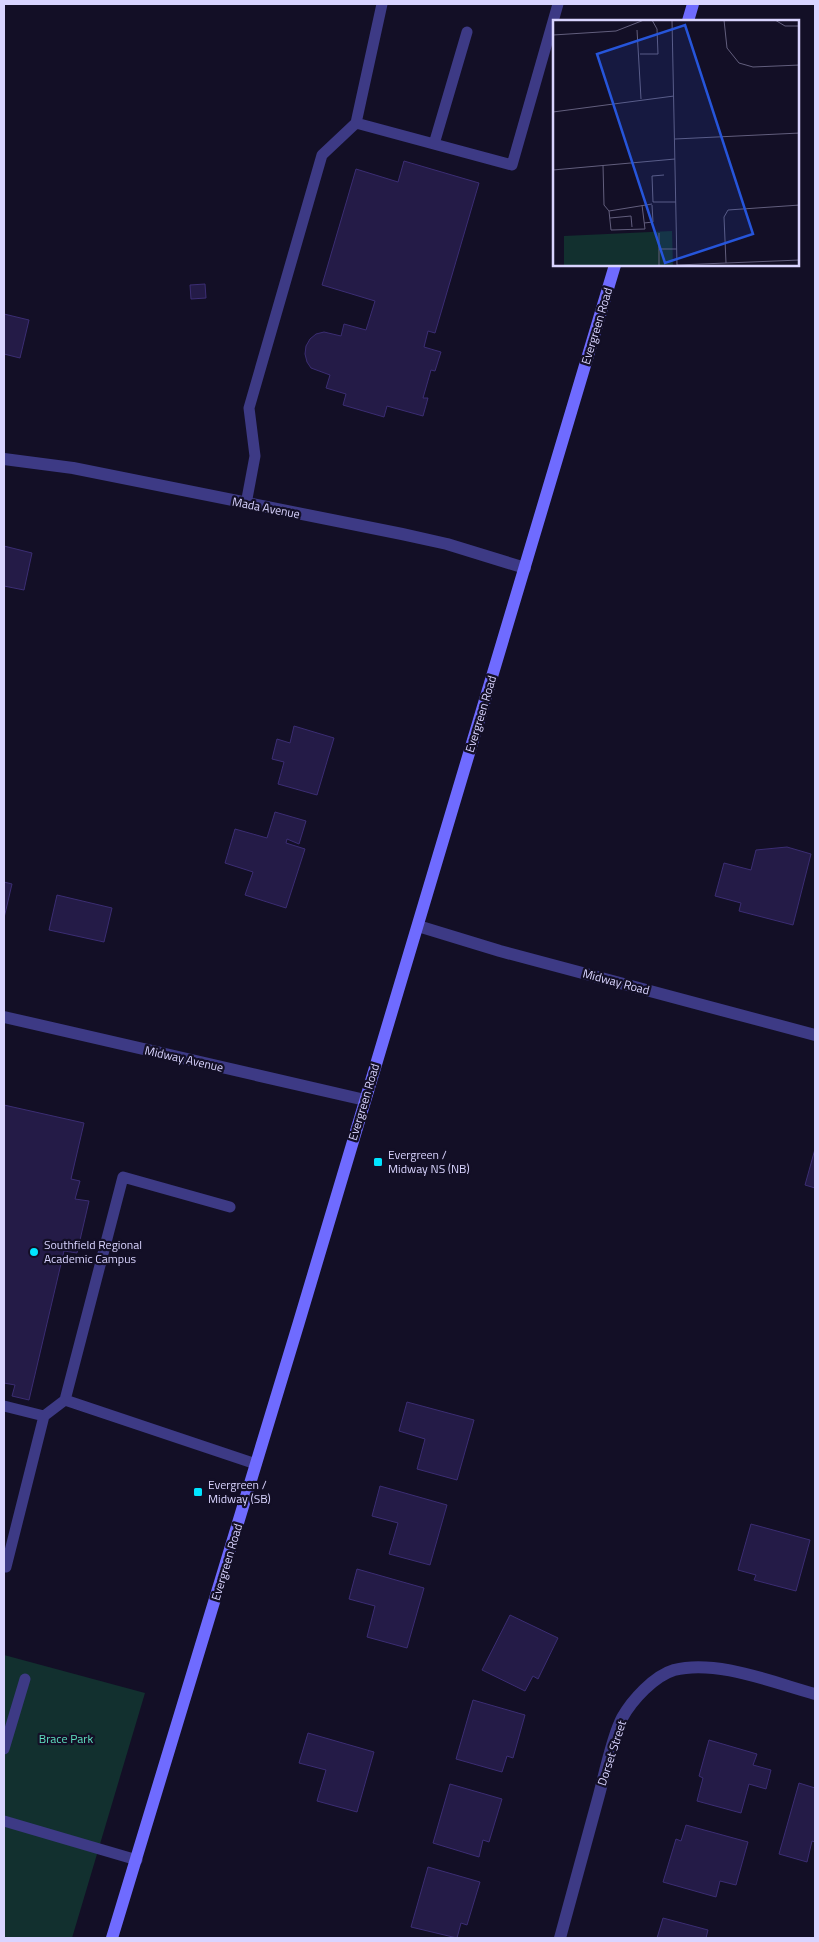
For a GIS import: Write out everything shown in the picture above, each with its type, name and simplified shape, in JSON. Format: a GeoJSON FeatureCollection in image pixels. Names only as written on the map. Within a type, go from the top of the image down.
{"type":"FeatureCollection","features":[{"type":"Feature","properties":{"kind":"main road"},"geometry":{"type":"LineString","coordinates":[[688,20],[693,4]]}},
{"type":"Feature","properties":{"kind":"main road","name":"Evergreen Road"},"geometry":{"type":"LineString","coordinates":[[112,1938],[418,926],[615,266]]}},
{"type":"Feature","properties":{"kind":"street","name":"Mada Avenue"},"geometry":{"type":"LineString","coordinates":[[4,460],[73,468],[447,544],[525,568]]}},
{"type":"Feature","properties":{"kind":"street","name":"Midway Road"},"geometry":{"type":"LineString","coordinates":[[418,926],[538,961],[815,1035]]}},
{"type":"Feature","properties":{"kind":"street","name":"Midway Avenue"},"geometry":{"type":"LineString","coordinates":[[4,1017],[365,1100]]}},
{"type":"Feature","properties":{"kind":"street","name":"Dorset Street"},"geometry":{"type":"LineString","coordinates":[[560,1938],[607,1763],[621,1720],[632,1702],[646,1687],[673,1670],[699,1667],[723,1668],[815,1694]]}},
{"type":"Feature","properties":{"kind":"lane"},"geometry":{"type":"LineString","coordinates":[[246,504],[255,456],[249,408],[322,155],[356,123],[382,4]]}},
{"type":"Feature","properties":{"kind":"lane"},"geometry":{"type":"LineString","coordinates":[[553,20],[558,4]]}},
{"type":"Feature","properties":{"kind":"lane"},"geometry":{"type":"LineString","coordinates":[[356,123],[512,165],[553,22]]}},
{"type":"Feature","properties":{"kind":"lane"},"geometry":{"type":"LineString","coordinates":[[434,144],[467,32]]}},
{"type":"Feature","properties":{"kind":"lane"},"geometry":{"type":"LineString","coordinates":[[4,1566],[6,1567],[44,1416],[65,1400],[123,1177],[230,1207]]}},
{"type":"Feature","properties":{"kind":"lane"},"geometry":{"type":"LineString","coordinates":[[65,1400],[256,1464]]}},
{"type":"Feature","properties":{"kind":"lane"},"geometry":{"type":"LineString","coordinates":[[4,1406],[44,1416]]}},
{"type":"Feature","properties":{"kind":"lane"},"geometry":{"type":"LineString","coordinates":[[4,1748],[25,1679]]}},
{"type":"Feature","properties":{"kind":"lane"},"geometry":{"type":"LineString","coordinates":[[4,1821],[137,1860]]}},
{"type":"Feature","properties":{"kind":"green space","name":"Brace Park"},"geometry":{"type":"Polygon","coordinates":[[[4,1655],[145,1693],[72,1938],[4,1938],[4,1655]]]}},
{"type":"Feature","properties":{"kind":"building"},"geometry":{"type":"Polygon","coordinates":[[[404,161],[479,183],[435,333],[428,331],[424,347],[441,352],[435,371],[431,370],[423,398],[428,398],[423,416],[387,406],[384,417],[343,405],[346,394],[326,388],[330,375],[311,368],[305,354],[306,346],[316,334],[324,332],[341,336],[344,324],[366,330],[375,301],[322,285],[356,169],[398,182],[404,161]]]}},
{"type":"Feature","properties":{"kind":"building"},"geometry":{"type":"Polygon","coordinates":[[[205,284],[206,298],[191,299],[190,285],[205,284]]]}},
{"type":"Feature","properties":{"kind":"building"},"geometry":{"type":"Polygon","coordinates":[[[4,314],[29,320],[20,358],[4,354],[4,314]]]}},
{"type":"Feature","properties":{"kind":"building"},"geometry":{"type":"Polygon","coordinates":[[[4,546],[32,553],[24,590],[4,586],[4,546]]]}},
{"type":"Feature","properties":{"kind":"building"},"geometry":{"type":"Polygon","coordinates":[[[294,726],[334,738],[317,795],[278,784],[284,762],[272,759],[277,739],[290,743],[294,726]]]}},
{"type":"Feature","properties":{"kind":"building"},"geometry":{"type":"Polygon","coordinates":[[[275,812],[306,821],[299,844],[287,839],[286,843],[305,849],[286,908],[245,895],[253,872],[225,863],[235,829],[267,838],[275,812]]]}},
{"type":"Feature","properties":{"kind":"building"},"geometry":{"type":"Polygon","coordinates":[[[787,847],[811,854],[793,925],[739,911],[741,903],[715,896],[724,863],[751,870],[756,850],[787,847]]]}},
{"type":"Feature","properties":{"kind":"building"},"geometry":{"type":"Polygon","coordinates":[[[4,882],[12,884],[4,918],[4,882]]]}},
{"type":"Feature","properties":{"kind":"building"},"geometry":{"type":"Polygon","coordinates":[[[57,895],[112,908],[104,942],[49,930],[57,895]]]}},
{"type":"Feature","properties":{"kind":"building","name":"Southfield Regional Academic Campus"},"geometry":{"type":"Polygon","coordinates":[[[4,1105],[84,1123],[71,1179],[80,1181],[75,1199],[89,1201],[77,1253],[64,1251],[29,1400],[12,1396],[15,1385],[4,1383],[4,1105]]]}},
{"type":"Feature","properties":{"kind":"building"},"geometry":{"type":"Polygon","coordinates":[[[815,1149],[815,1188],[805,1185],[815,1149]]]}},
{"type":"Feature","properties":{"kind":"building"},"geometry":{"type":"Polygon","coordinates":[[[407,1402],[474,1420],[457,1480],[417,1469],[425,1439],[399,1431],[407,1402]]]}},
{"type":"Feature","properties":{"kind":"building"},"geometry":{"type":"Polygon","coordinates":[[[380,1486],[447,1505],[430,1565],[389,1554],[398,1523],[372,1516],[380,1486]]]}},
{"type":"Feature","properties":{"kind":"building"},"geometry":{"type":"Polygon","coordinates":[[[751,1524],[810,1540],[796,1591],[754,1580],[756,1575],[738,1570],[751,1524]]]}},
{"type":"Feature","properties":{"kind":"building"},"geometry":{"type":"Polygon","coordinates":[[[357,1569],[424,1588],[407,1648],[367,1637],[375,1606],[349,1599],[357,1569]]]}},
{"type":"Feature","properties":{"kind":"building"},"geometry":{"type":"Polygon","coordinates":[[[510,1615],[558,1638],[538,1679],[533,1676],[525,1691],[482,1670],[510,1615]]]}},
{"type":"Feature","properties":{"kind":"building"},"geometry":{"type":"Polygon","coordinates":[[[473,1700],[525,1715],[513,1758],[507,1756],[502,1772],[456,1759],[473,1700]]]}},
{"type":"Feature","properties":{"kind":"building"},"geometry":{"type":"Polygon","coordinates":[[[308,1733],[374,1752],[357,1812],[317,1801],[326,1770],[299,1763],[308,1733]]]}},
{"type":"Feature","properties":{"kind":"building"},"geometry":{"type":"Polygon","coordinates":[[[709,1740],[757,1754],[753,1765],[771,1770],[766,1789],[749,1784],[741,1813],[697,1801],[703,1778],[699,1776],[709,1740]]]}},
{"type":"Feature","properties":{"kind":"building"},"geometry":{"type":"Polygon","coordinates":[[[799,1783],[815,1788],[815,1842],[812,1841],[807,1862],[779,1854],[799,1783]]]}},
{"type":"Feature","properties":{"kind":"building"},"geometry":{"type":"Polygon","coordinates":[[[450,1784],[502,1799],[489,1842],[483,1840],[479,1857],[433,1843],[450,1784]]]}},
{"type":"Feature","properties":{"kind":"building"},"geometry":{"type":"Polygon","coordinates":[[[686,1825],[748,1842],[736,1885],[720,1881],[716,1897],[663,1882],[676,1839],[681,1841],[686,1825]]]}},
{"type":"Feature","properties":{"kind":"building"},"geometry":{"type":"Polygon","coordinates":[[[428,1867],[480,1882],[467,1925],[461,1923],[457,1938],[411,1927],[428,1867]]]}},
{"type":"Feature","properties":{"kind":"building"},"geometry":{"type":"Polygon","coordinates":[[[663,1918],[708,1930],[706,1938],[657,1938],[663,1918]]]}},
{"type":"Feature","properties":{"kind":"place","name":"Evergreen / Midway NS (NB)"},"geometry":{"type":"Point","coordinates":[378,1162]}},
{"type":"Feature","properties":{"kind":"place","name":"Southfield Regional Academic Campus"},"geometry":{"type":"Point","coordinates":[34,1252]}},
{"type":"Feature","properties":{"kind":"place","name":"Evergreen / Midway (SB)"},"geometry":{"type":"Point","coordinates":[198,1492]}}]}
